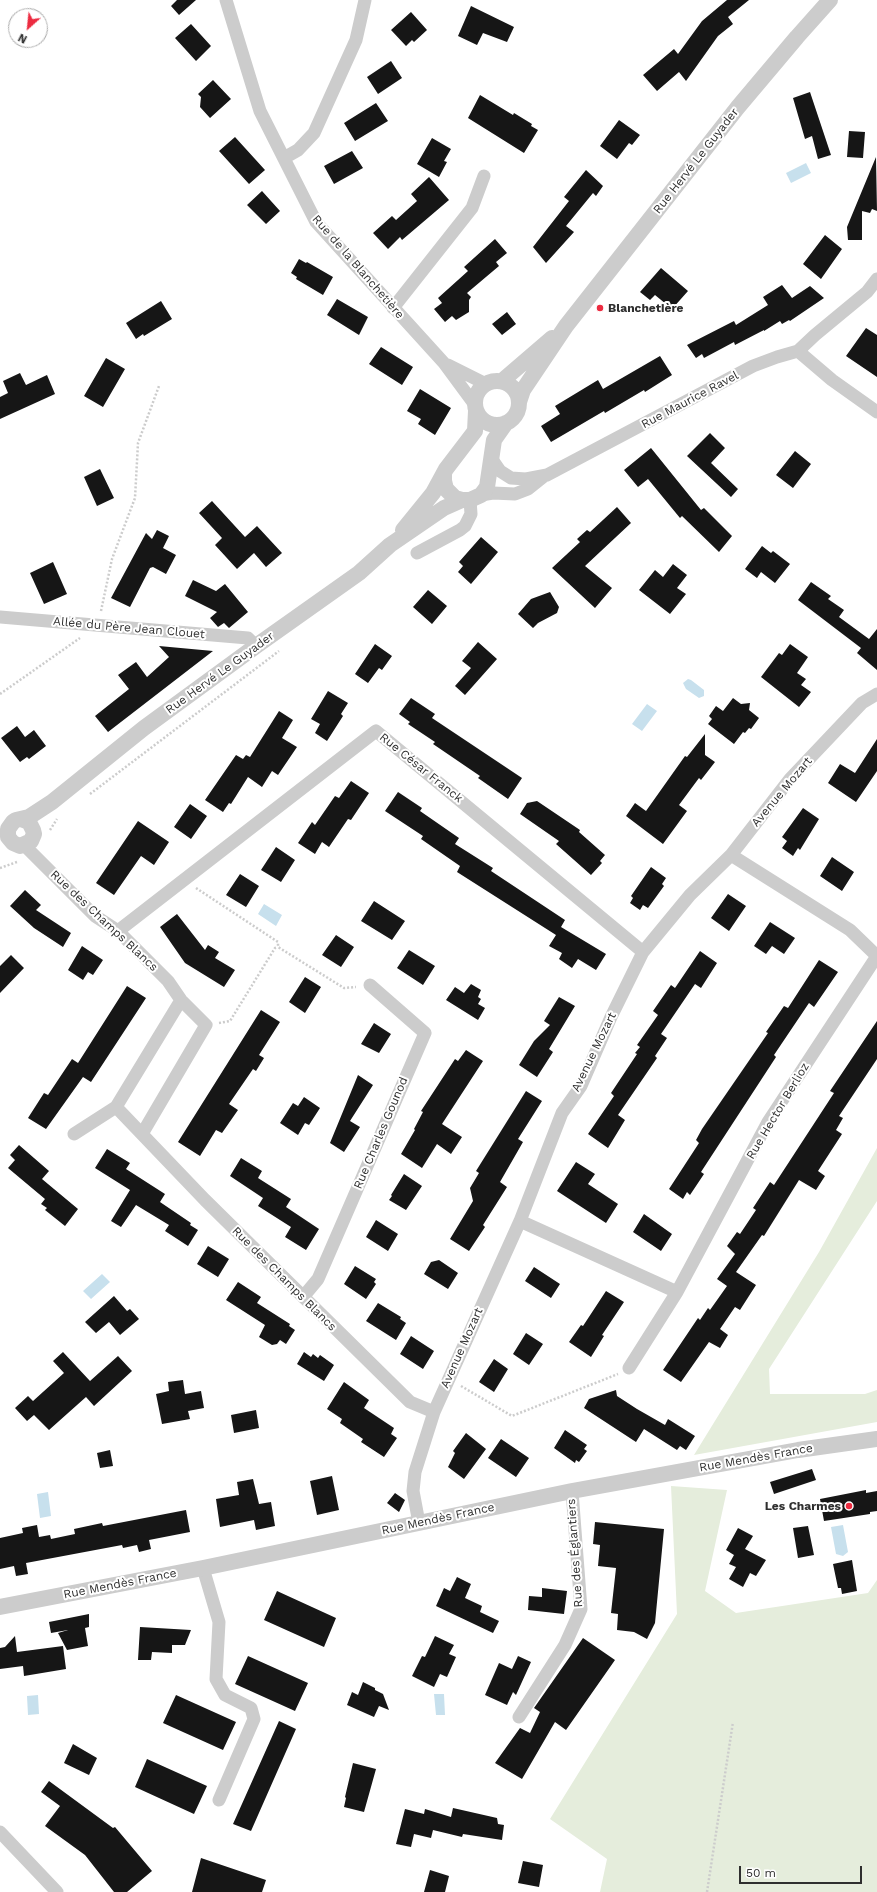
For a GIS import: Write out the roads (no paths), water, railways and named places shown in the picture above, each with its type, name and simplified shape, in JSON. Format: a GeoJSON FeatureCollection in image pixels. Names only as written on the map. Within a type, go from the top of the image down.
{"type":"FeatureCollection","features":[{"type":"Feature","properties":{"kind":"street","name":"Rue de la Blanchetière"},"geometry":{"type":"LineString","coordinates":[[226,0],[260,111],[316,222],[444,363],[476,408]]}},
{"type":"Feature","properties":{"kind":"street"},"geometry":{"type":"LineString","coordinates":[[284,158],[298,150],[314,133],[356,40],[365,0]]}},
{"type":"Feature","properties":{"kind":"street","name":"Rue Hervé Le Guyader"},"geometry":{"type":"LineString","coordinates":[[519,402],[523,390],[566,326],[738,107],[830,0]]}},
{"type":"Feature","properties":{"kind":"street"},"geometry":{"type":"LineString","coordinates":[[393,308],[472,208],[484,176]]}},
{"type":"Feature","properties":{"kind":"street","name":"Rue Maurice Ravel"},"geometry":{"type":"LineString","coordinates":[[491,458],[500,471],[511,478],[526,479],[546,475],[753,366],[798,351],[867,292],[877,279]]}},
{"type":"Feature","properties":{"kind":"street","name":"Rue Hervé Le Guyader"},"geometry":{"type":"LineString","coordinates":[[494,382],[566,326]]}},
{"type":"Feature","properties":{"kind":"street"},"geometry":{"type":"LineString","coordinates":[[798,351],[832,380],[877,412]]}},
{"type":"Feature","properties":{"kind":"street"},"geometry":{"type":"LineString","coordinates":[[444,363],[463,374],[507,384],[516,391],[519,402],[516,415],[506,423],[494,440],[487,486],[471,498]]}},
{"type":"Feature","properties":{"kind":"street"},"geometry":{"type":"LineString","coordinates":[[494,382],[478,393],[476,408],[486,422],[492,425],[506,423]]}},
{"type":"Feature","properties":{"kind":"street","name":"Rue Hervé Le Guyader"},"geometry":{"type":"LineString","coordinates":[[21,819],[29,817],[52,802],[144,728],[256,646],[359,574],[390,545],[433,493],[446,469],[475,431],[476,408]]}},
{"type":"Feature","properties":{"kind":"street"},"geometry":{"type":"LineString","coordinates":[[444,474],[446,489],[450,494],[471,498],[493,493],[515,494],[528,489],[546,475]]}},
{"type":"Feature","properties":{"kind":"street"},"geometry":{"type":"LineString","coordinates":[[417,553],[465,526],[471,514],[471,498]]}},
{"type":"Feature","properties":{"kind":"street","name":"Rue Hervé Le Guyader"},"geometry":{"type":"LineString","coordinates":[[390,545],[444,508],[471,498]]}},
{"type":"Feature","properties":{"kind":"street","name":"Allée du Père Jean Clouet"},"geometry":{"type":"LineString","coordinates":[[0,617],[248,638],[256,646]]}},
{"type":"Feature","properties":{"kind":"street","name":"Avenue Mozart"},"geometry":{"type":"LineString","coordinates":[[419,1523],[413,1491],[415,1472],[434,1412],[520,1221],[562,1113],[581,1086],[611,1017],[643,952],[690,895],[730,855],[790,779],[862,703],[877,694]]}},
{"type":"Feature","properties":{"kind":"street","name":"Rue César Franck"},"geometry":{"type":"LineString","coordinates":[[118,932],[376,731],[643,952]]}},
{"type":"Feature","properties":{"kind":"street","name":"Rue Hervé Le Guyader"},"geometry":{"type":"LineString","coordinates":[[33,830],[52,802]]}},
{"type":"Feature","properties":{"kind":"street"},"geometry":{"type":"LineString","coordinates":[[21,819],[29,822],[33,830],[33,838],[27,848],[4,838],[10,825],[16,820],[21,819]]}},
{"type":"Feature","properties":{"kind":"street","name":"Rue des Champs Blancs"},"geometry":{"type":"LineString","coordinates":[[27,848],[95,916],[118,932],[168,981],[181,1000],[206,1025],[142,1134]]}},
{"type":"Feature","properties":{"kind":"street","name":"Rue Hector Berlioz"},"geometry":{"type":"LineString","coordinates":[[629,1368],[676,1292],[768,1122],[877,956],[850,930],[730,855]]}},
{"type":"Feature","properties":{"kind":"street","name":"Rue Charles Gounod"},"geometry":{"type":"LineString","coordinates":[[303,1297],[318,1279],[425,1033],[370,985]]}},
{"type":"Feature","properties":{"kind":"street"},"geometry":{"type":"LineString","coordinates":[[74,1134],[116,1107],[181,1000]]}},
{"type":"Feature","properties":{"kind":"street","name":"Rue des Champs Blancs"},"geometry":{"type":"LineString","coordinates":[[116,1107],[205,1200],[410,1402],[434,1412]]}},
{"type":"Feature","properties":{"kind":"street"},"geometry":{"type":"LineString","coordinates":[[520,1221],[676,1292]]}},
{"type":"Feature","properties":{"kind":"street","name":"Rue Mendès France"},"geometry":{"type":"LineString","coordinates":[[0,1607],[204,1568],[572,1492],[798,1450],[877,1439]]}},
{"type":"Feature","properties":{"kind":"street","name":"Rue des Églantiers"},"geometry":{"type":"LineString","coordinates":[[519,1718],[565,1645],[581,1609],[572,1492]]}},
{"type":"Feature","properties":{"kind":"street"},"geometry":{"type":"LineString","coordinates":[[204,1568],[219,1622],[216,1679],[225,1695],[251,1708],[254,1719],[219,1800]]}},
{"type":"Feature","properties":{"kind":"street"},"geometry":{"type":"LineString","coordinates":[[0,1832],[57,1892]]}},
{"type":"Feature","properties":{"kind":"water"},"geometry":{"type":"Polygon","coordinates":[[[806,163],[811,173],[791,183],[786,173],[806,163]]]}},
{"type":"Feature","properties":{"kind":"water"},"geometry":{"type":"Polygon","coordinates":[[[688,679],[704,690],[704,696],[699,698],[686,689],[683,683],[688,679]]]}},
{"type":"Feature","properties":{"kind":"water"},"geometry":{"type":"Polygon","coordinates":[[[647,704],[657,711],[642,731],[632,724],[647,704]]]}},
{"type":"Feature","properties":{"kind":"water"},"geometry":{"type":"Polygon","coordinates":[[[264,904],[282,915],[276,926],[258,914],[264,904]]]}},
{"type":"Feature","properties":{"kind":"water"},"geometry":{"type":"Polygon","coordinates":[[[102,1274],[110,1282],[91,1299],[83,1291],[102,1274]]]}},
{"type":"Feature","properties":{"kind":"water"},"geometry":{"type":"Polygon","coordinates":[[[48,1492],[51,1516],[40,1518],[37,1494],[48,1492]]]}},
{"type":"Feature","properties":{"kind":"water"},"geometry":{"type":"Polygon","coordinates":[[[843,1525],[848,1552],[843,1556],[836,1554],[831,1527],[843,1525]]]}},
{"type":"Feature","properties":{"kind":"water"},"geometry":{"type":"Polygon","coordinates":[[[434,1694],[444,1694],[445,1715],[436,1715],[434,1694]]]}},
{"type":"Feature","properties":{"kind":"water"},"geometry":{"type":"Polygon","coordinates":[[[38,1695],[39,1714],[28,1715],[27,1696],[38,1695]]]}},
{"type":"Feature","properties":{"kind":"place","name":"Blanchetière"},"geometry":{"type":"Point","coordinates":[600,308]}},
{"type":"Feature","properties":{"kind":"place","name":"Les Charmes"},"geometry":{"type":"Point","coordinates":[849,1506]}}]}
